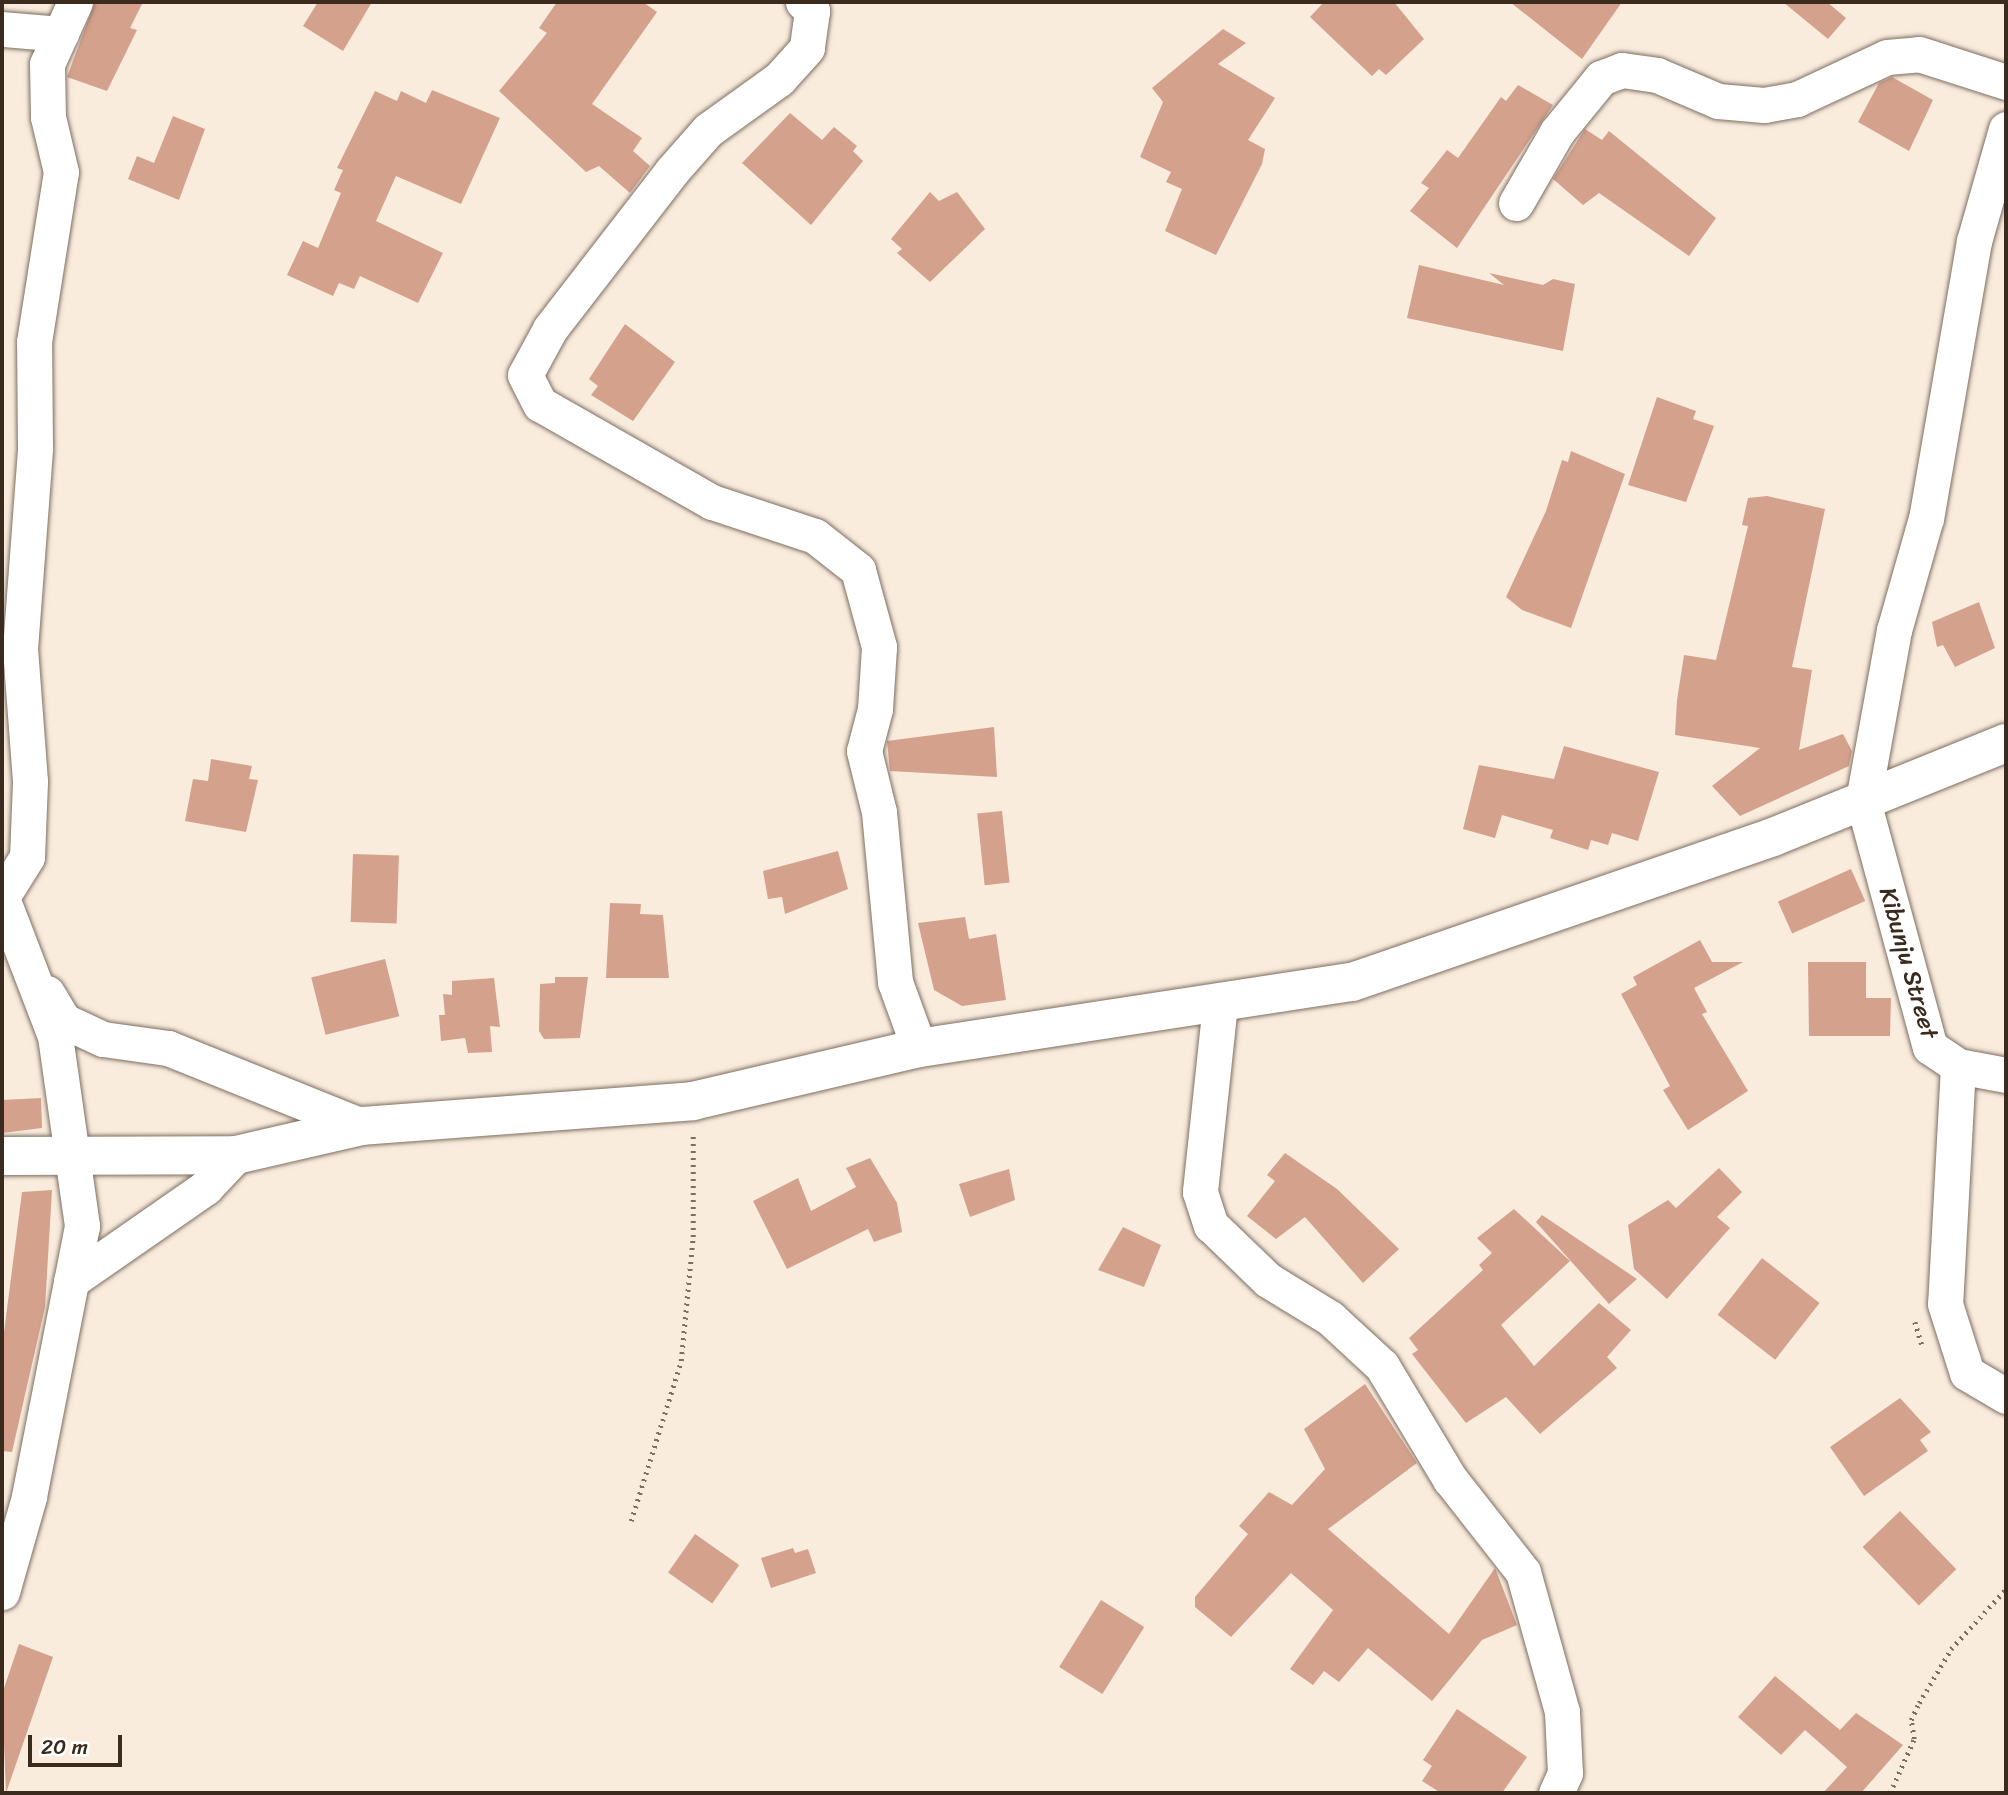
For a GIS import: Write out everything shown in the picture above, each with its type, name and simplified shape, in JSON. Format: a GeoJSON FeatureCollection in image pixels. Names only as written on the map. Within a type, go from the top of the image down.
{"type":"FeatureCollection","features":[{"type":"Feature","properties":{"kind":"street"},"geometry":{"type":"LineString","coordinates":[[2,1592],[29,1497],[82,1226],[68,1158],[55,1037],[33,970],[2,897],[27,857],[30,780],[20,649],[35,447],[34,342],[61,172],[47,117],[47,64],[75,2]]}},
{"type":"Feature","properties":{"kind":"street"},"geometry":{"type":"LineString","coordinates":[[803,2],[812,11],[807,48],[779,79],[708,130],[672,171],[550,329],[525,375],[540,404],[712,502],[815,536],[858,570],[879,647],[875,709],[864,751],[879,812],[895,982],[919,1048]]}},
{"type":"Feature","properties":{"kind":"street"},"geometry":{"type":"LineString","coordinates":[[2,29],[61,34]]}},
{"type":"Feature","properties":{"kind":"street"},"geometry":{"type":"LineString","coordinates":[[1516,203],[1557,132],[1601,78],[1622,70],[1657,75],[1718,101],[1764,104],[1797,99],[1887,57],[1919,54],[2006,82]]}},
{"type":"Feature","properties":{"kind":"street"},"geometry":{"type":"LineString","coordinates":[[1863,801],[1894,630],[1926,518],[1974,241],[2006,129]]}},
{"type":"Feature","properties":{"kind":"street"},"geometry":{"type":"LineString","coordinates":[[2,1156],[68,1158],[236,1155],[362,1126],[693,1101],[919,1048],[1352,982],[1863,801],[2006,743]]}},
{"type":"Feature","properties":{"kind":"street","name":"Kibunju Street"},"geometry":{"type":"LineString","coordinates":[[1863,801],[1930,1047],[1958,1066],[2006,1075]]}},
{"type":"Feature","properties":{"kind":"street"},"geometry":{"type":"LineString","coordinates":[[33,970],[64,1020],[103,1039],[168,1048],[362,1126]]}},
{"type":"Feature","properties":{"kind":"street"},"geometry":{"type":"LineString","coordinates":[[1220,1004],[1200,1192],[1212,1225],[1268,1280],[1330,1318],[1382,1366],[1450,1479],[1523,1572],[1562,1712],[1565,1773],[1557,1792]]}},
{"type":"Feature","properties":{"kind":"street"},"geometry":{"type":"LineString","coordinates":[[1958,1066],[1945,1304],[1967,1373],[2006,1396]]}},
{"type":"Feature","properties":{"kind":"street"},"geometry":{"type":"LineString","coordinates":[[71,1281],[206,1187],[236,1155]]}},
{"type":"Feature","properties":{"kind":"path"},"geometry":{"type":"LineString","coordinates":[[631,1521],[681,1361],[693,1237],[693,1101]]}},
{"type":"Feature","properties":{"kind":"path"},"geometry":{"type":"LineString","coordinates":[[1890,1793],[1914,1739],[1911,1720],[1919,1703],[1951,1648],[2006,1589]]}},
{"type":"Feature","properties":{"kind":"building"},"geometry":{"type":"Polygon","coordinates":[[[95,2],[143,2],[130,28],[137,30],[107,91],[67,77],[95,2]]]}},
{"type":"Feature","properties":{"kind":"building"},"geometry":{"type":"Polygon","coordinates":[[[318,2],[372,2],[343,51],[303,26],[318,2]]]}},
{"type":"Feature","properties":{"kind":"building"},"geometry":{"type":"Polygon","coordinates":[[[557,2],[643,2],[657,12],[592,104],[642,138],[633,151],[650,166],[630,193],[599,166],[586,172],[499,91],[547,33],[539,28],[557,2]]]}},
{"type":"Feature","properties":{"kind":"building"},"geometry":{"type":"Polygon","coordinates":[[[1324,2],[1394,2],[1424,39],[1386,75],[1379,69],[1372,76],[1310,17],[1324,2]]]}},
{"type":"Feature","properties":{"kind":"building"},"geometry":{"type":"Polygon","coordinates":[[[1510,2],[1622,2],[1582,59],[1510,2]]]}},
{"type":"Feature","properties":{"kind":"building"},"geometry":{"type":"Polygon","coordinates":[[[1783,2],[1827,2],[1846,18],[1828,39],[1783,2]]]}},
{"type":"Feature","properties":{"kind":"building"},"geometry":{"type":"Polygon","coordinates":[[[1223,29],[1246,43],[1218,64],[1275,98],[1248,140],[1265,149],[1262,164],[1216,255],[1165,231],[1182,189],[1166,182],[1171,172],[1140,157],[1163,102],[1152,88],[1223,29]]]}},
{"type":"Feature","properties":{"kind":"building"},"geometry":{"type":"Polygon","coordinates":[[[1892,77],[1933,100],[1909,151],[1858,122],[1879,83],[1892,77]]]}},
{"type":"Feature","properties":{"kind":"building"},"geometry":{"type":"Polygon","coordinates":[[[1518,85],[1553,105],[1457,248],[1410,211],[1429,188],[1421,183],[1447,150],[1458,158],[1501,97],[1506,101],[1518,85]]]}},
{"type":"Feature","properties":{"kind":"building"},"geometry":{"type":"Polygon","coordinates":[[[432,90],[500,118],[461,204],[396,176],[376,221],[443,253],[418,303],[360,276],[354,289],[339,283],[333,296],[287,275],[303,241],[318,248],[341,193],[334,190],[343,170],[337,168],[375,91],[397,101],[401,91],[426,103],[432,90]]]}},
{"type":"Feature","properties":{"kind":"building"},"geometry":{"type":"Polygon","coordinates":[[[790,113],[822,140],[834,127],[857,146],[853,151],[863,161],[811,225],[742,163],[790,113]]]}},
{"type":"Feature","properties":{"kind":"building"},"geometry":{"type":"Polygon","coordinates":[[[173,116],[205,129],[179,200],[128,179],[137,156],[154,163],[173,116]]]}},
{"type":"Feature","properties":{"kind":"building"},"geometry":{"type":"Polygon","coordinates":[[[1585,129],[1602,140],[1609,131],[1716,218],[1689,256],[1599,193],[1583,205],[1553,179],[1585,129]]]}},
{"type":"Feature","properties":{"kind":"building"},"geometry":{"type":"Polygon","coordinates":[[[930,192],[939,201],[957,192],[985,229],[930,282],[897,253],[902,249],[891,239],[930,192]]]}},
{"type":"Feature","properties":{"kind":"building"},"geometry":{"type":"Polygon","coordinates":[[[1419,265],[1504,285],[1489,273],[1543,285],[1553,279],[1575,284],[1563,351],[1407,318],[1419,265]]]}},
{"type":"Feature","properties":{"kind":"building"},"geometry":{"type":"Polygon","coordinates":[[[625,324],[675,362],[633,421],[591,395],[598,386],[589,379],[625,324]]]}},
{"type":"Feature","properties":{"kind":"building"},"geometry":{"type":"Polygon","coordinates":[[[1657,397],[1696,411],[1693,419],[1714,426],[1686,502],[1628,485],[1657,397]]]}},
{"type":"Feature","properties":{"kind":"building"},"geometry":{"type":"Polygon","coordinates":[[[1571,451],[1625,474],[1571,628],[1522,610],[1506,597],[1546,511],[1562,460],[1568,462],[1571,451]]]}},
{"type":"Feature","properties":{"kind":"building"},"geometry":{"type":"Polygon","coordinates":[[[1767,496],[1825,509],[1792,667],[1812,670],[1799,750],[1843,734],[1852,751],[1849,766],[1740,816],[1712,786],[1760,748],[1675,735],[1677,700],[1684,655],[1716,660],[1748,526],[1742,525],[1748,498],[1767,496]]]}},
{"type":"Feature","properties":{"kind":"building"},"geometry":{"type":"Polygon","coordinates":[[[1979,602],[1995,648],[1955,667],[1943,645],[1937,647],[1932,622],[1979,602]]]}},
{"type":"Feature","properties":{"kind":"building"},"geometry":{"type":"Polygon","coordinates":[[[994,727],[997,777],[890,771],[887,741],[994,727]]]}},
{"type":"Feature","properties":{"kind":"building"},"geometry":{"type":"Polygon","coordinates":[[[1564,746],[1659,772],[1638,841],[1612,833],[1608,845],[1591,840],[1588,850],[1550,838],[1553,830],[1502,815],[1495,838],[1463,829],[1479,765],[1554,779],[1564,746]]]}},
{"type":"Feature","properties":{"kind":"building"},"geometry":{"type":"Polygon","coordinates":[[[211,759],[252,766],[249,779],[258,780],[246,832],[185,821],[193,779],[208,781],[211,759]]]}},
{"type":"Feature","properties":{"kind":"building"},"geometry":{"type":"Polygon","coordinates":[[[1002,811],[1010,883],[985,885],[977,814],[1002,811]]]}},
{"type":"Feature","properties":{"kind":"building"},"geometry":{"type":"Polygon","coordinates":[[[838,851],[848,889],[785,914],[782,897],[768,899],[763,871],[838,851]]]}},
{"type":"Feature","properties":{"kind":"building"},"geometry":{"type":"Polygon","coordinates":[[[353,854],[399,856],[397,924],[351,922],[353,854]]]}},
{"type":"Feature","properties":{"kind":"building"},"geometry":{"type":"Polygon","coordinates":[[[1851,869],[1865,901],[1792,934],[1778,902],[1851,869]]]}},
{"type":"Feature","properties":{"kind":"building"},"geometry":{"type":"Polygon","coordinates":[[[610,903],[641,904],[640,914],[663,915],[669,978],[606,978],[610,903]]]}},
{"type":"Feature","properties":{"kind":"building"},"geometry":{"type":"Polygon","coordinates":[[[965,917],[969,939],[996,934],[1006,1000],[962,1006],[934,990],[918,923],[965,917]]]}},
{"type":"Feature","properties":{"kind":"building"},"geometry":{"type":"Polygon","coordinates":[[[1700,940],[1712,962],[1743,962],[1694,988],[1707,1012],[1702,1014],[1748,1091],[1688,1130],[1663,1090],[1670,1086],[1621,994],[1637,985],[1633,977],[1700,940]]]}},
{"type":"Feature","properties":{"kind":"building"},"geometry":{"type":"Polygon","coordinates":[[[385,959],[399,1016],[326,1035],[311,977],[385,959]]]}},
{"type":"Feature","properties":{"kind":"building"},"geometry":{"type":"Polygon","coordinates":[[[1808,962],[1866,962],[1866,998],[1891,998],[1890,1036],[1809,1036],[1808,962]]]}},
{"type":"Feature","properties":{"kind":"building"},"geometry":{"type":"Polygon","coordinates":[[[555,977],[588,977],[580,1038],[544,1039],[539,1031],[540,984],[555,983],[555,977]]]}},
{"type":"Feature","properties":{"kind":"building"},"geometry":{"type":"Polygon","coordinates":[[[494,978],[500,1027],[490,1026],[492,1052],[468,1053],[465,1038],[441,1041],[439,1015],[445,1015],[443,994],[452,995],[452,981],[494,978]]]}},
{"type":"Feature","properties":{"kind":"building"},"geometry":{"type":"Polygon","coordinates":[[[41,1098],[42,1128],[2,1133],[2,1100],[41,1098]]]}},
{"type":"Feature","properties":{"kind":"building"},"geometry":{"type":"Polygon","coordinates":[[[1285,1153],[1337,1189],[1399,1249],[1363,1283],[1305,1217],[1276,1239],[1247,1216],[1275,1181],[1267,1175],[1285,1153]]]}},
{"type":"Feature","properties":{"kind":"building"},"geometry":{"type":"Polygon","coordinates":[[[870,1158],[897,1203],[902,1232],[874,1242],[868,1229],[787,1269],[753,1201],[798,1178],[811,1211],[856,1187],[846,1168],[870,1158]]]}},
{"type":"Feature","properties":{"kind":"building"},"geometry":{"type":"Polygon","coordinates":[[[1719,1168],[1742,1192],[1717,1217],[1730,1228],[1667,1299],[1634,1269],[1628,1225],[1668,1200],[1676,1208],[1719,1168]]]}},
{"type":"Feature","properties":{"kind":"building"},"geometry":{"type":"Polygon","coordinates":[[[1009,1169],[1015,1200],[970,1217],[959,1184],[1009,1169]]]}},
{"type":"Feature","properties":{"kind":"building"},"geometry":{"type":"Polygon","coordinates":[[[52,1190],[45,1307],[12,1452],[2,1451],[2,1348],[22,1192],[52,1190]]]}},
{"type":"Feature","properties":{"kind":"building"},"geometry":{"type":"Polygon","coordinates":[[[1514,1209],[1570,1261],[1501,1325],[1534,1366],[1599,1303],[1631,1330],[1607,1357],[1617,1368],[1540,1434],[1506,1397],[1466,1423],[1412,1354],[1418,1350],[1409,1338],[1483,1270],[1479,1265],[1492,1253],[1477,1238],[1514,1209]]]}},
{"type":"Feature","properties":{"kind":"building"},"geometry":{"type":"Polygon","coordinates":[[[1542,1215],[1637,1279],[1609,1304],[1536,1222],[1542,1215]]]}},
{"type":"Feature","properties":{"kind":"building"},"geometry":{"type":"Polygon","coordinates":[[[1123,1227],[1161,1245],[1144,1287],[1098,1270],[1123,1227]]]}},
{"type":"Feature","properties":{"kind":"building"},"geometry":{"type":"Polygon","coordinates":[[[1762,1258],[1820,1303],[1775,1360],[1718,1315],[1762,1258]]]}},
{"type":"Feature","properties":{"kind":"building"},"geometry":{"type":"Polygon","coordinates":[[[1365,1384],[1417,1463],[1328,1529],[1449,1634],[1495,1568],[1517,1625],[1482,1640],[1432,1701],[1368,1648],[1339,1682],[1324,1671],[1313,1685],[1290,1669],[1333,1610],[1291,1573],[1231,1637],[1195,1607],[1195,1597],[1248,1534],[1239,1526],[1269,1492],[1292,1505],[1325,1469],[1304,1429],[1365,1384]]]}},
{"type":"Feature","properties":{"kind":"building"},"geometry":{"type":"Polygon","coordinates":[[[1900,1398],[1931,1432],[1920,1440],[1928,1451],[1864,1496],[1830,1447],[1900,1398]]]}},
{"type":"Feature","properties":{"kind":"building"},"geometry":{"type":"Polygon","coordinates":[[[1900,1511],[1956,1569],[1919,1605],[1863,1547],[1900,1511]]]}},
{"type":"Feature","properties":{"kind":"building"},"geometry":{"type":"Polygon","coordinates":[[[695,1534],[739,1565],[712,1603],[668,1573],[695,1534]]]}},
{"type":"Feature","properties":{"kind":"building"},"geometry":{"type":"Polygon","coordinates":[[[793,1548],[795,1553],[808,1549],[816,1573],[771,1588],[761,1558],[793,1548]]]}},
{"type":"Feature","properties":{"kind":"building"},"geometry":{"type":"Polygon","coordinates":[[[1101,1600],[1144,1627],[1102,1694],[1059,1667],[1101,1600]]]}},
{"type":"Feature","properties":{"kind":"building"},"geometry":{"type":"Polygon","coordinates":[[[19,1644],[53,1657],[6,1793],[2,1694],[19,1644]]]}},
{"type":"Feature","properties":{"kind":"building"},"geometry":{"type":"Polygon","coordinates":[[[1775,1676],[1840,1730],[1856,1713],[1903,1745],[1861,1793],[1823,1793],[1847,1767],[1805,1730],[1781,1755],[1738,1717],[1775,1676]]]}},
{"type":"Feature","properties":{"kind":"building"},"geometry":{"type":"Polygon","coordinates":[[[1457,1709],[1527,1757],[1502,1793],[1441,1793],[1422,1781],[1432,1766],[1423,1760],[1457,1709]]]}}]}
